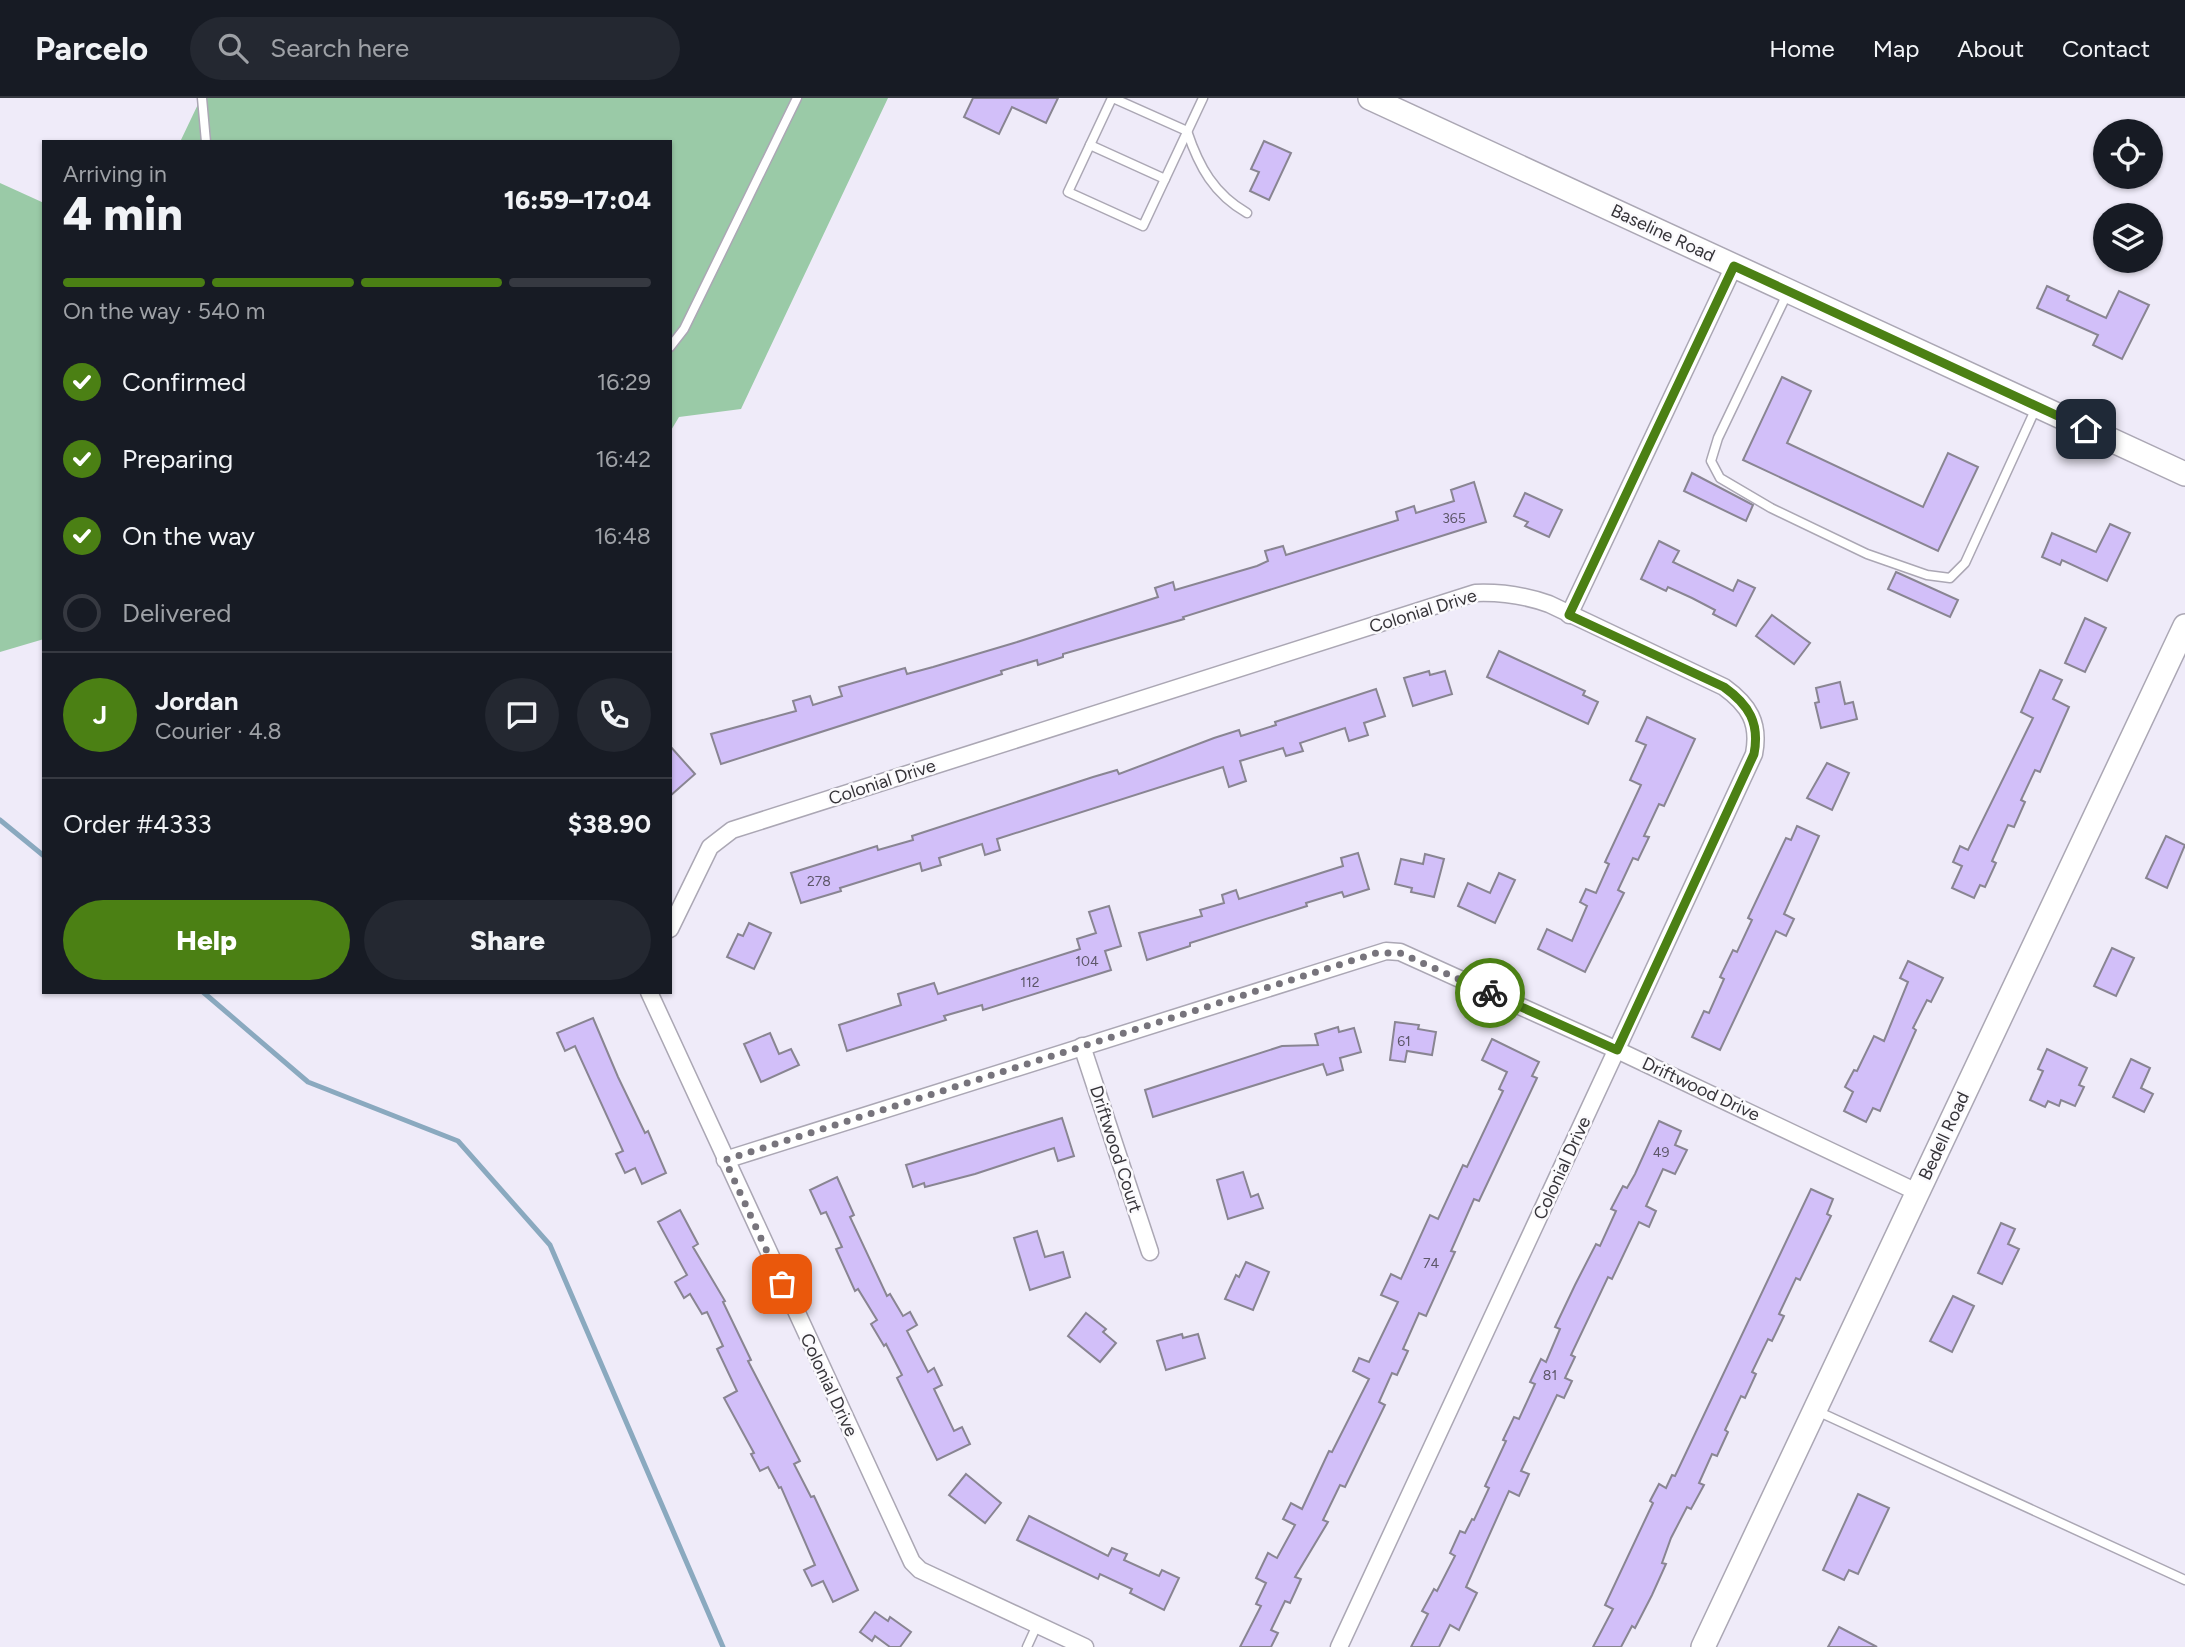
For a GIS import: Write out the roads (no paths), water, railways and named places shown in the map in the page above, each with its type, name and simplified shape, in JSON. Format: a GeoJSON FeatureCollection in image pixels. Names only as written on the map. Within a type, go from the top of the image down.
{"type":"FeatureCollection","features":[{"type":"Feature","properties":{"kind":"street","name":"Baseline Road"},"geometry":{"type":"LineString","coordinates":[[1370,98],[2185,474]]}},
{"type":"Feature","properties":{"kind":"street"},"geometry":{"type":"LineString","coordinates":[[1569,615],[1734,266]]}},
{"type":"Feature","properties":{"kind":"street","name":"Colonial Drive"},"geometry":{"type":"LineString","coordinates":[[672,925],[710,848],[732,830],[1475,593],[1498,592],[1526,596],[1724,687],[1740,698],[1749,709],[1755,724],[1754,754],[1339,1647]]}},
{"type":"Feature","properties":{"kind":"street","name":"Bedell Road"},"geometry":{"type":"LineString","coordinates":[[1703,1647],[2185,626]]}},
{"type":"Feature","properties":{"kind":"street","name":"Driftwood Drive"},"geometry":{"type":"LineString","coordinates":[[725,1160],[1386,951],[1400,953],[1617,1050],[1917,1192]]}},
{"type":"Feature","properties":{"kind":"street","name":"Colonial Drive"},"geometry":{"type":"LineString","coordinates":[[650,994],[912,1562],[920,1570],[1085,1647]]}},
{"type":"Feature","properties":{"kind":"street","name":"Driftwood Court"},"geometry":{"type":"LineString","coordinates":[[1082,1046],[1150,1252]]}},
{"type":"Feature","properties":{"kind":"lane"},"geometry":{"type":"LineString","coordinates":[[202,98],[206,140]]}},
{"type":"Feature","properties":{"kind":"lane"},"geometry":{"type":"LineString","coordinates":[[672,344],[684,329],[797,98]]}},
{"type":"Feature","properties":{"kind":"lane"},"geometry":{"type":"LineString","coordinates":[[1203,98],[1187,131],[1143,226],[1068,192],[1113,98],[1187,131],[1205,174],[1230,203],[1247,213]]}},
{"type":"Feature","properties":{"kind":"lane"},"geometry":{"type":"LineString","coordinates":[[1090,145],[1165,179]]}},
{"type":"Feature","properties":{"kind":"lane"},"geometry":{"type":"LineString","coordinates":[[1788,291],[1718,438],[1712,461],[1720,478],[1771,509],[1867,554],[1927,575],[1950,578],[1965,563],[2037,405]]}},
{"type":"Feature","properties":{"kind":"lane"},"geometry":{"type":"LineString","coordinates":[[1815,1410],[2185,1580]]}},
{"type":"Feature","properties":{"kind":"lane"},"geometry":{"type":"LineString","coordinates":[[1027,1647],[1037,1625]]}},
{"type":"Feature","properties":{"kind":"waterway"},"geometry":{"type":"LineString","coordinates":[[0,820],[42,854]]}},
{"type":"Feature","properties":{"kind":"waterway"},"geometry":{"type":"LineString","coordinates":[[205,994],[308,1082],[458,1141],[550,1245],[723,1647]]}}]}
